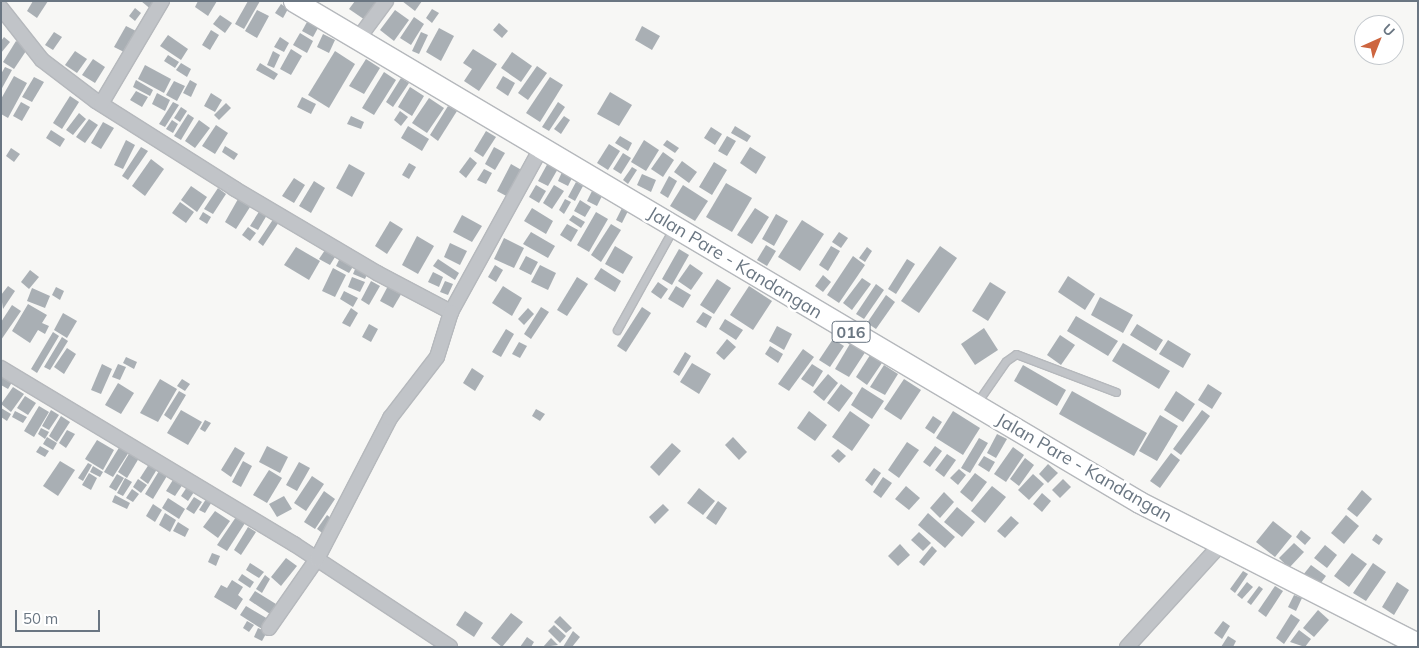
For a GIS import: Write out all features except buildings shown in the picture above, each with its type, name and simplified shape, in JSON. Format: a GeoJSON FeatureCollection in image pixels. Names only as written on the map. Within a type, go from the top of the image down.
{"type":"FeatureCollection","features":[{"type":"Feature","properties":{"kind":"main road","name":"Jalan Pare - Kandangan"},"geometry":{"type":"LineString","coordinates":[[294,1],[974,406],[1139,502],[1418,644]]}},
{"type":"Feature","properties":{"kind":"street"},"geometry":{"type":"LineString","coordinates":[[101,104],[162,1]]}},
{"type":"Feature","properties":{"kind":"street"},"geometry":{"type":"LineString","coordinates":[[358,39],[386,1]]}},
{"type":"Feature","properties":{"kind":"street"},"geometry":{"type":"LineString","coordinates":[[1,8],[42,60],[101,104],[234,189],[377,273],[451,312]]}},
{"type":"Feature","properties":{"kind":"street"},"geometry":{"type":"LineString","coordinates":[[269,628],[317,559],[390,418],[437,357],[451,312],[541,148]]}},
{"type":"Feature","properties":{"kind":"street"},"geometry":{"type":"LineString","coordinates":[[1,368],[317,559],[450,647]]}},
{"type":"Feature","properties":{"kind":"street"},"geometry":{"type":"LineString","coordinates":[[1127,647],[1221,544]]}},
{"type":"Feature","properties":{"kind":"lane"},"geometry":{"type":"LineString","coordinates":[[617,330],[674,226]]}},
{"type":"Feature","properties":{"kind":"lane"},"geometry":{"type":"LineString","coordinates":[[974,406],[1006,360],[1016,354],[1116,392]]}}]}
